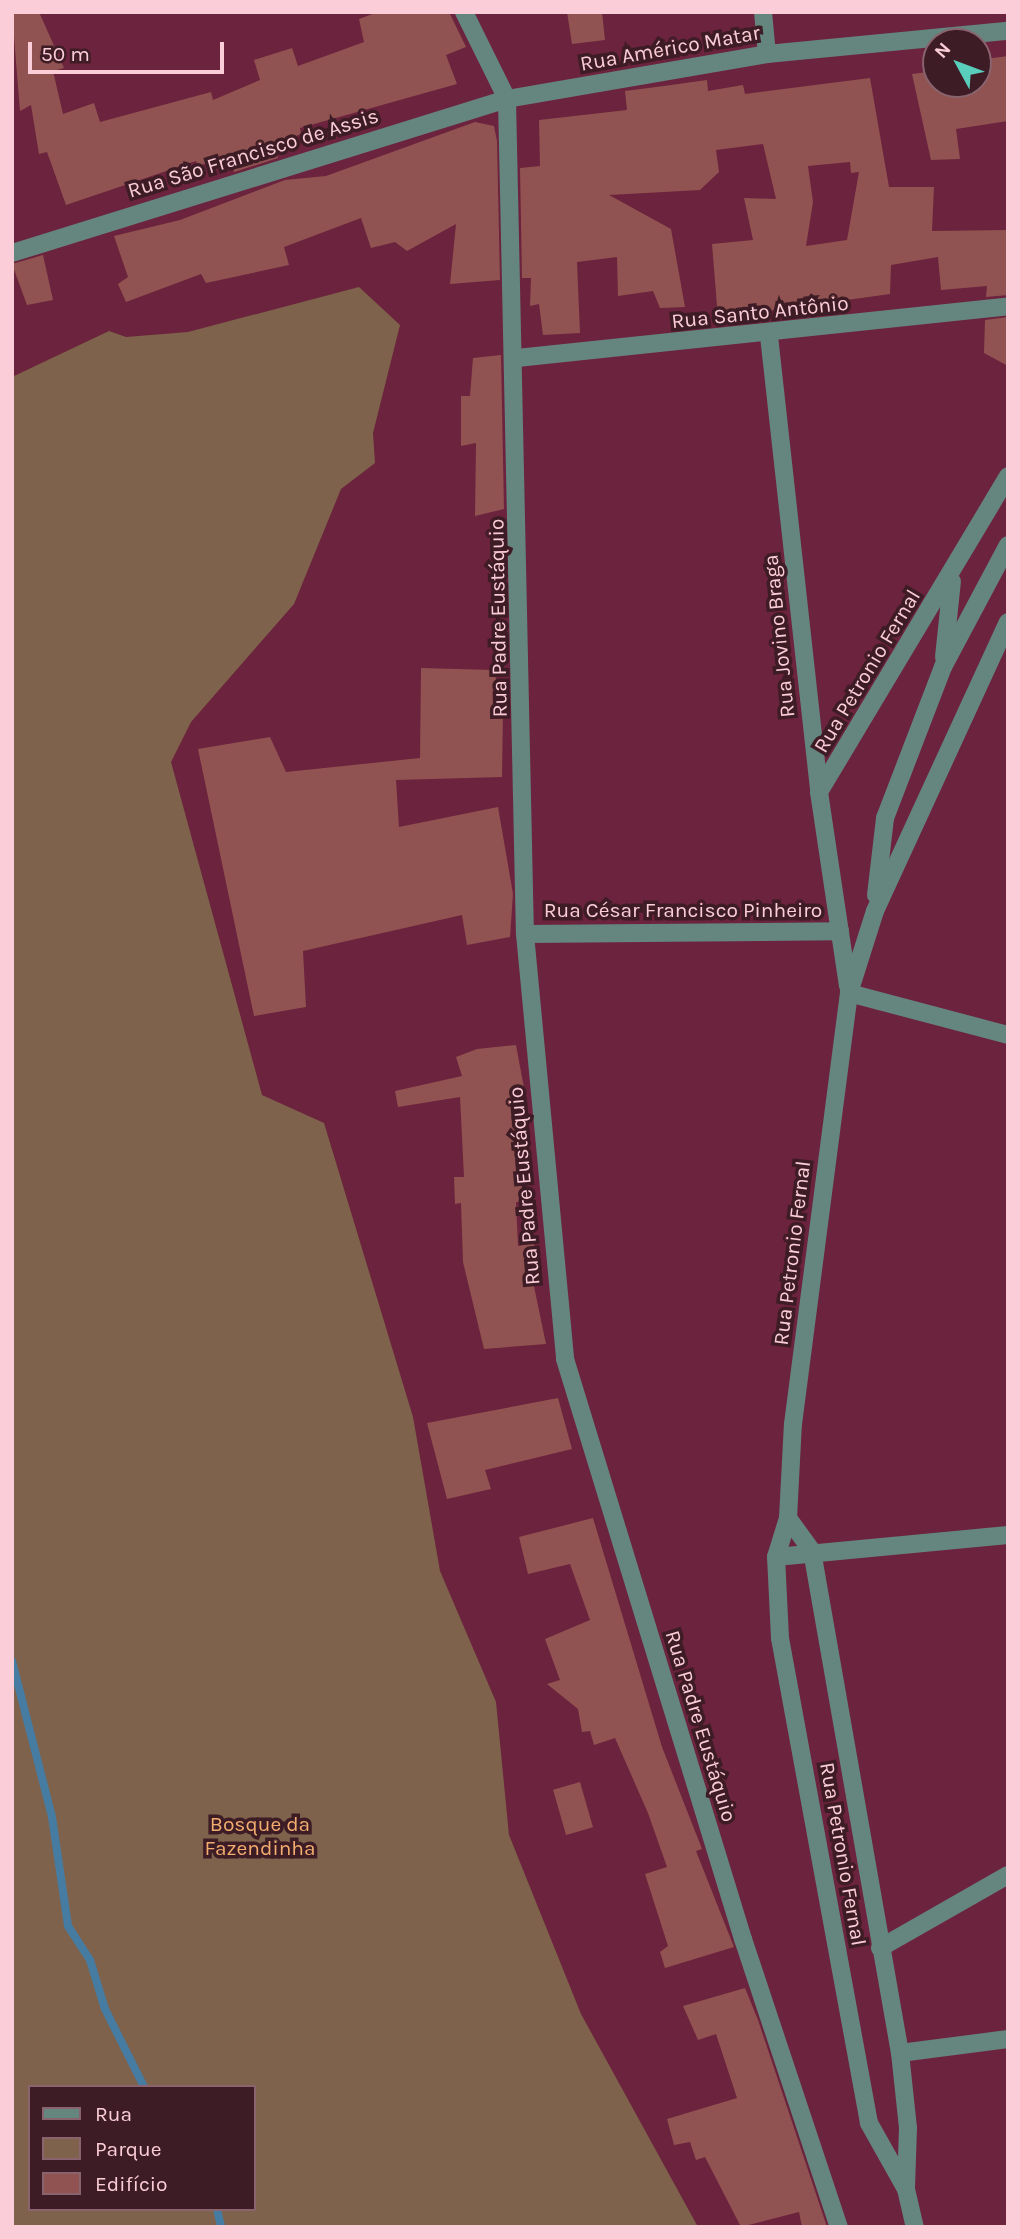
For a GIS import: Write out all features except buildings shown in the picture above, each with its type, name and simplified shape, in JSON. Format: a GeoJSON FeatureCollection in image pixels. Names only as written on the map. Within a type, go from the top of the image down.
{"type":"FeatureCollection","features":[{"type":"Feature","properties":{"kind":"street"},"geometry":{"type":"LineString","coordinates":[[464,12],[507,99]]}},
{"type":"Feature","properties":{"kind":"street"},"geometry":{"type":"LineString","coordinates":[[763,12],[767,54]]}},
{"type":"Feature","properties":{"kind":"street","name":"Rua Américo Matar"},"geometry":{"type":"LineString","coordinates":[[507,99],[767,54],[1008,31]]}},
{"type":"Feature","properties":{"kind":"street","name":"Rua São Francisco de Assis"},"geometry":{"type":"LineString","coordinates":[[12,253],[507,99]]}},
{"type":"Feature","properties":{"kind":"street","name":"Rua Padre Eustáquio"},"geometry":{"type":"LineString","coordinates":[[507,99],[517,358],[525,934],[565,1359],[743,1939],[839,2227]]}},
{"type":"Feature","properties":{"kind":"street","name":"Rua Santo Antônio"},"geometry":{"type":"LineString","coordinates":[[517,358],[769,336],[1008,306]]}},
{"type":"Feature","properties":{"kind":"street","name":"Rua Jovino Braga"},"geometry":{"type":"LineString","coordinates":[[769,336],[819,792],[840,931]]}},
{"type":"Feature","properties":{"kind":"street","name":"Rua Petronio Fernal"},"geometry":{"type":"LineString","coordinates":[[819,792],[953,574],[1008,476]]}},
{"type":"Feature","properties":{"kind":"street","name":"Rua Petronio Fernal"},"geometry":{"type":"LineString","coordinates":[[875,911],[885,818],[943,667],[1008,545]]}},
{"type":"Feature","properties":{"kind":"street","name":"Rua Petronio Fernal"},"geometry":{"type":"LineString","coordinates":[[943,667],[953,574]]}},
{"type":"Feature","properties":{"kind":"street","name":"Rua Petronio Fernal"},"geometry":{"type":"LineString","coordinates":[[906,2189],[869,2123],[780,1638],[776,1557],[788,1518],[793,1424],[849,993],[875,911],[1008,622]]}},
{"type":"Feature","properties":{"kind":"street","name":"Rua Petronio Fernal"},"geometry":{"type":"LineString","coordinates":[[840,931],[849,993]]}},
{"type":"Feature","properties":{"kind":"street","name":"Rua César Francisco Pinheiro"},"geometry":{"type":"LineString","coordinates":[[525,934],[840,931]]}},
{"type":"Feature","properties":{"kind":"street"},"geometry":{"type":"LineString","coordinates":[[849,993],[1008,1035]]}},
{"type":"Feature","properties":{"kind":"street","name":"Rua Petronio Fernal"},"geometry":{"type":"LineString","coordinates":[[788,1518],[811,1550],[900,2053],[908,2128],[906,2189],[915,2227]]}},
{"type":"Feature","properties":{"kind":"street"},"geometry":{"type":"LineString","coordinates":[[776,1557],[811,1550],[1008,1535]]}},
{"type":"Feature","properties":{"kind":"street"},"geometry":{"type":"LineString","coordinates":[[880,1948],[1008,1875]]}},
{"type":"Feature","properties":{"kind":"street"},"geometry":{"type":"LineString","coordinates":[[900,2053],[1008,2039]]}},
{"type":"Feature","properties":{"kind":"green space","name":"Bosque da Fazendinha"},"geometry":{"type":"Polygon","coordinates":[[[359,287],[400,325],[373,433],[375,463],[341,489],[294,604],[191,722],[171,762],[262,1095],[324,1123],[413,1417],[440,1571],[496,1702],[509,1835],[581,2014],[698,2227],[12,2227],[12,377],[109,331],[126,337],[188,332],[359,287]]]}},
{"type":"Feature","properties":{"kind":"waterway"},"geometry":{"type":"LineString","coordinates":[[12,1661],[52,1817],[68,1926],[90,1960],[105,2009],[143,2085]]}},
{"type":"Feature","properties":{"kind":"waterway"},"geometry":{"type":"LineString","coordinates":[[217,2211],[221,2227]]}}]}
